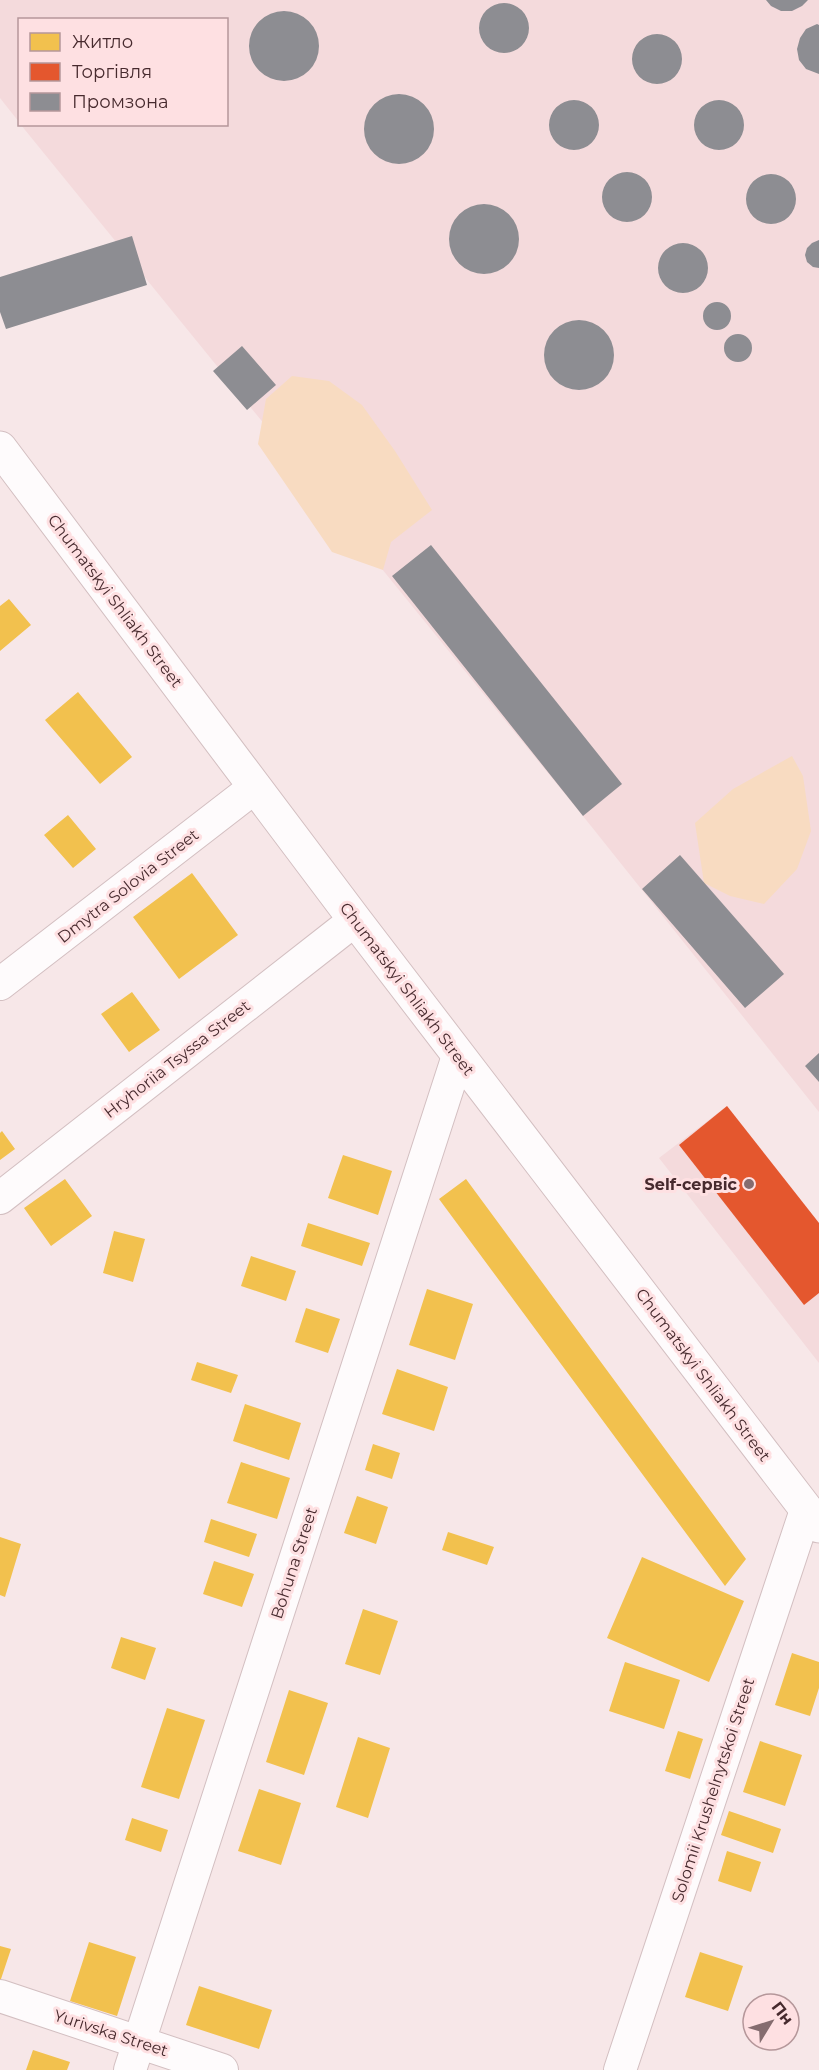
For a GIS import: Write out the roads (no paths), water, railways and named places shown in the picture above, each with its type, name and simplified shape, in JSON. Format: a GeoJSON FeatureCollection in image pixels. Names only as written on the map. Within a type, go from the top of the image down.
{"type":"FeatureCollection","features":[{"type":"Feature","properties":{"kind":"main road","name":"Chumatskyi Shliakh Street"},"geometry":{"type":"LineString","coordinates":[[0,448],[458,1056],[813,1518]]}},
{"type":"Feature","properties":{"kind":"street","name":"Dmytra Solovia Street"},"geometry":{"type":"LineString","coordinates":[[0,984],[255,787]]}},
{"type":"Feature","properties":{"kind":"street","name":"Hryhoriia Tsyssa Street"},"geometry":{"type":"LineString","coordinates":[[0,1198],[355,920]]}},
{"type":"Feature","properties":{"kind":"street","name":"Bohuna Street"},"geometry":{"type":"LineString","coordinates":[[135,2056],[458,1056]]}},
{"type":"Feature","properties":{"kind":"street","name":"Solomii Krushelnytskoi Street"},"geometry":{"type":"LineString","coordinates":[[620,2070],[813,1518]]}},
{"type":"Feature","properties":{"kind":"street","name":"Yurivska Street"},"geometry":{"type":"LineString","coordinates":[[0,1996],[135,2056],[222,2070]]}},
{"type":"Feature","properties":{"kind":"place","name":"Self-сервіс"},"geometry":{"type":"Point","coordinates":[749,1184]}}]}
